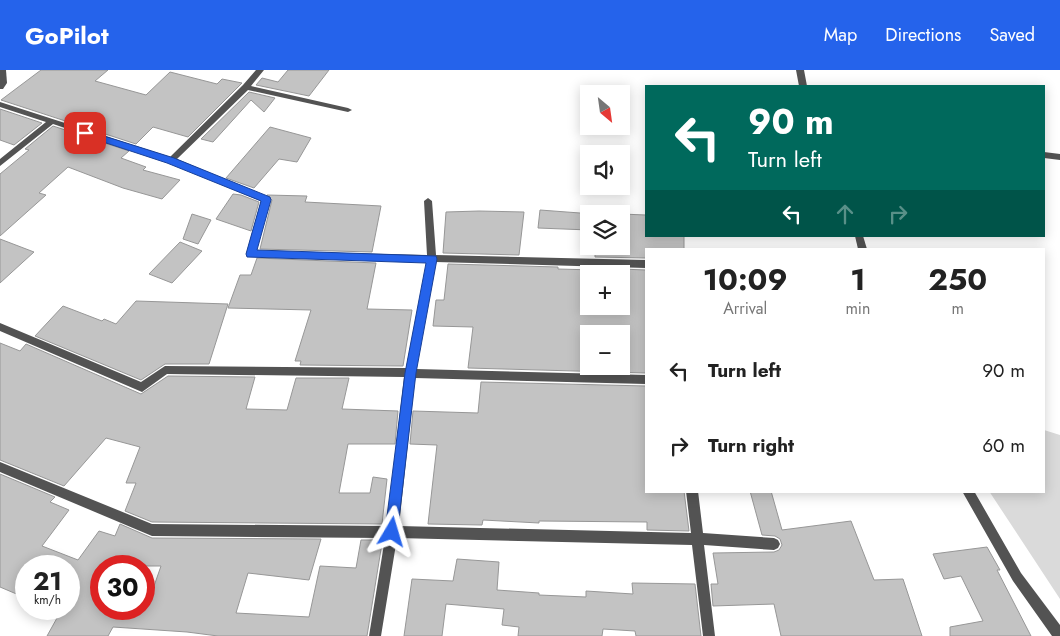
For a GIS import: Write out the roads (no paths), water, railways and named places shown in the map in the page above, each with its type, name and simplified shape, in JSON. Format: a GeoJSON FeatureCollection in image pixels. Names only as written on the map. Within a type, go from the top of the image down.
{"type":"FeatureCollection","features":[{"type":"Feature","properties":{"kind":"street"},"geometry":{"type":"LineString","coordinates":[[0,87],[3,83],[2,70]]}},
{"type":"Feature","properties":{"kind":"street"},"geometry":{"type":"LineString","coordinates":[[171,160],[246,87],[260,70]]}},
{"type":"Feature","properties":{"kind":"street"},"geometry":{"type":"LineString","coordinates":[[800,70],[803,85]]}},
{"type":"Feature","properties":{"kind":"street"},"geometry":{"type":"LineString","coordinates":[[246,87],[348,110]]}},
{"type":"Feature","properties":{"kind":"street"},"geometry":{"type":"LineString","coordinates":[[0,104],[171,160],[266,200],[251,254],[645,264]]}},
{"type":"Feature","properties":{"kind":"street"},"geometry":{"type":"LineString","coordinates":[[0,163],[51,122]]}},
{"type":"Feature","properties":{"kind":"street"},"geometry":{"type":"LineString","coordinates":[[1045,154],[1060,157]]}},
{"type":"Feature","properties":{"kind":"street"},"geometry":{"type":"LineString","coordinates":[[375,636],[392,532],[410,373],[432,259],[428,201]]}},
{"type":"Feature","properties":{"kind":"street"},"geometry":{"type":"LineString","coordinates":[[0,327],[142,387],[165,370],[410,373],[645,380]]}},
{"type":"Feature","properties":{"kind":"street"},"geometry":{"type":"LineString","coordinates":[[0,467],[152,530],[392,532],[697,539],[774,544]]}},
{"type":"Feature","properties":{"kind":"street"},"geometry":{"type":"LineString","coordinates":[[692,493],[709,636]]}},
{"type":"Feature","properties":{"kind":"street"},"geometry":{"type":"LineString","coordinates":[[969,493],[1017,577],[1060,636]]}}]}
